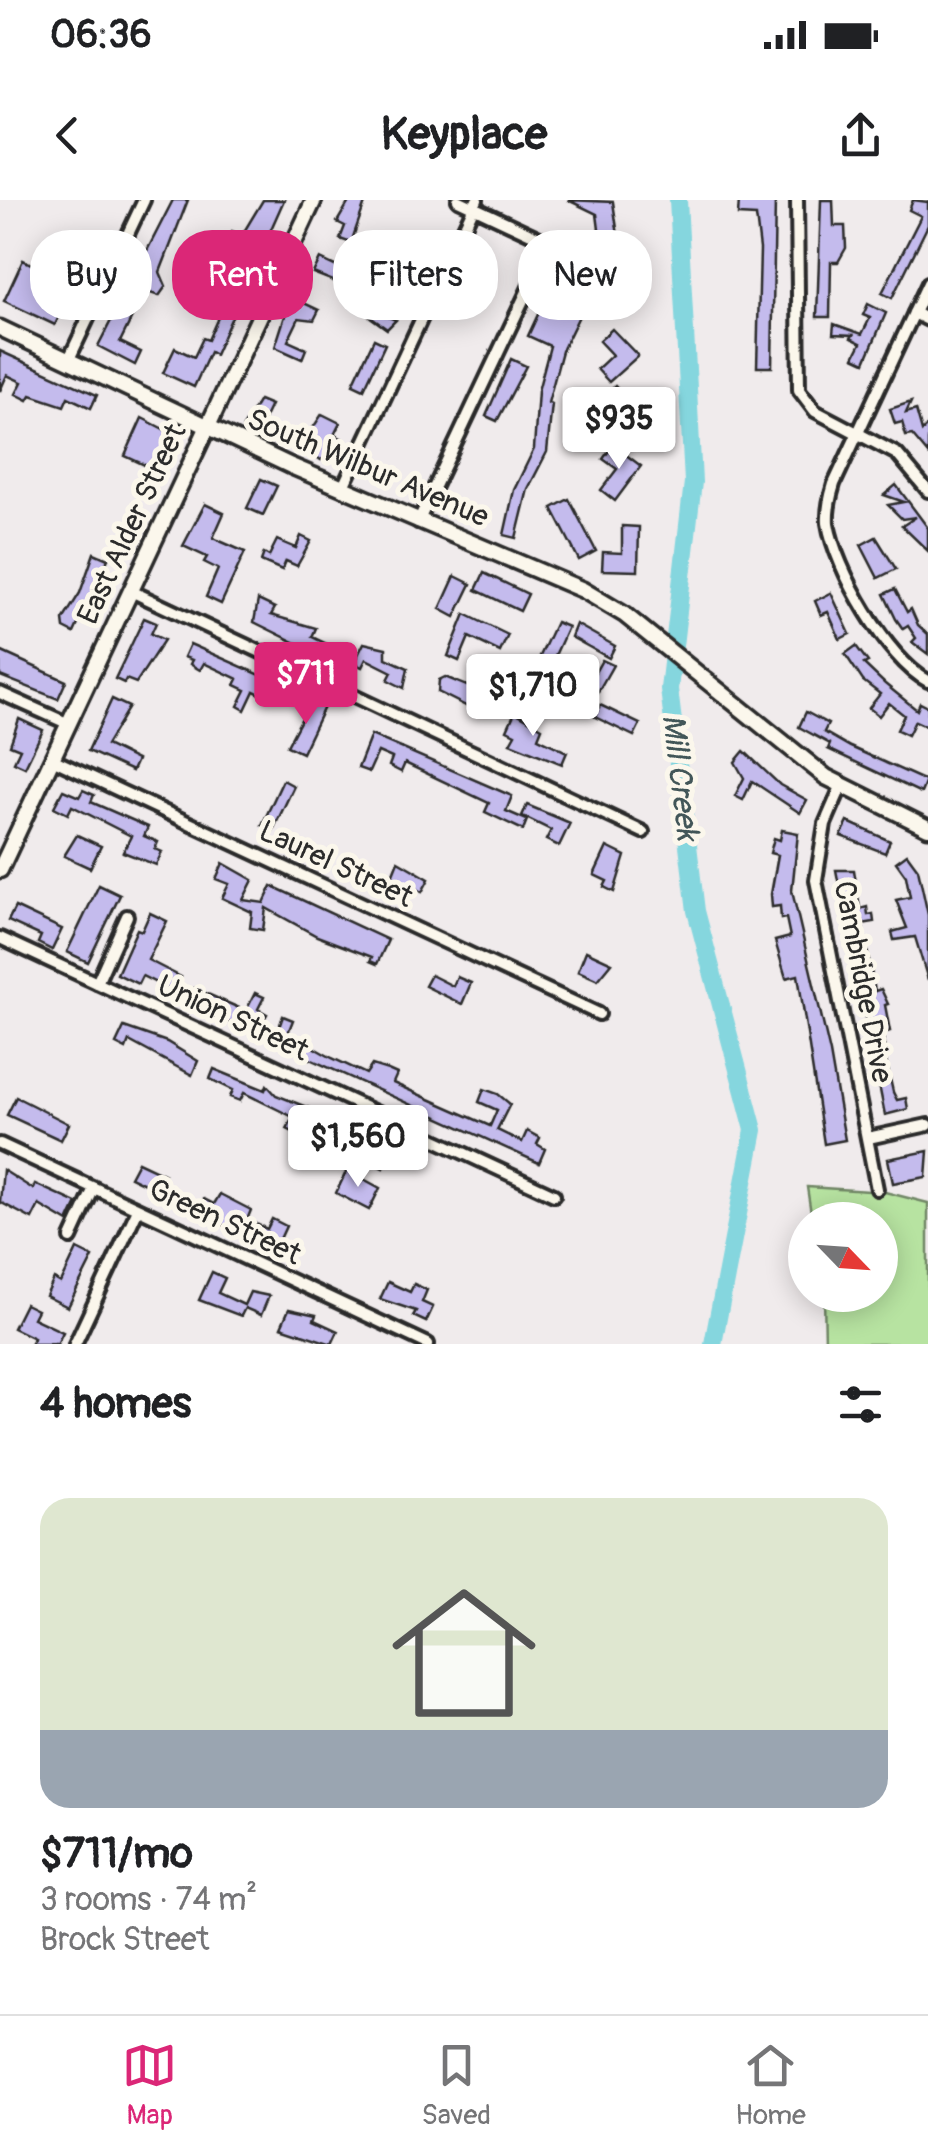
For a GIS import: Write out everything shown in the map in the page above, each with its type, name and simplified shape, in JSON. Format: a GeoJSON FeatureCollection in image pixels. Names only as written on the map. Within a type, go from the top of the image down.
{"type":"FeatureCollection","features":[{"type":"Feature","properties":{"kind":"main road","name":"East Alder Street"},"geometry":{"type":"LineString","coordinates":[[0,870],[314,200]]}},
{"type":"Feature","properties":{"kind":"main road","name":"South Wilbur Avenue"},"geometry":{"type":"LineString","coordinates":[[0,328],[342,489],[562,579],[614,608],[841,787],[928,828]]}},
{"type":"Feature","properties":{"kind":"street"},"geometry":{"type":"LineString","coordinates":[[70,360],[144,200]]}},
{"type":"Feature","properties":{"kind":"street"},"geometry":{"type":"LineString","coordinates":[[418,522],[550,242],[475,204],[458,200]]}},
{"type":"Feature","properties":{"kind":"street"},"geometry":{"type":"LineString","coordinates":[[796,200],[797,380],[814,410],[897,454],[928,491]]}},
{"type":"Feature","properties":{"kind":"street"},"geometry":{"type":"LineString","coordinates":[[342,489],[475,204]]}},
{"type":"Feature","properties":{"kind":"street"},"geometry":{"type":"LineString","coordinates":[[928,283],[830,495],[830,532],[876,632],[892,654],[928,681]]}},
{"type":"Feature","properties":{"kind":"street"},"geometry":{"type":"LineString","coordinates":[[914,313],[928,320]]}},
{"type":"Feature","properties":{"kind":"street"},"geometry":{"type":"LineString","coordinates":[[131,591],[643,832]]}},
{"type":"Feature","properties":{"kind":"street"},"geometry":{"type":"LineString","coordinates":[[0,693],[69,724]]}},
{"type":"Feature","properties":{"kind":"street","name":"Laurel Street"},"geometry":{"type":"LineString","coordinates":[[52,759],[599,1014]]}},
{"type":"Feature","properties":{"kind":"street","name":"Cambridge Drive"},"geometry":{"type":"LineString","coordinates":[[841,787],[824,824],[816,880],[877,1190]]}},
{"type":"Feature","properties":{"kind":"street"},"geometry":{"type":"LineString","coordinates":[[97,983],[127,916]]}},
{"type":"Feature","properties":{"kind":"street","name":"Union Street"},"geometry":{"type":"LineString","coordinates":[[0,938],[554,1195]]}},
{"type":"Feature","properties":{"kind":"street"},"geometry":{"type":"LineString","coordinates":[[868,1138],[928,1125]]}},
{"type":"Feature","properties":{"kind":"street","name":"Green Street"},"geometry":{"type":"LineString","coordinates":[[0,1144],[428,1344]]}},
{"type":"Feature","properties":{"kind":"street"},"geometry":{"type":"LineString","coordinates":[[70,1238],[94,1188]]}},
{"type":"Feature","properties":{"kind":"street"},"geometry":{"type":"LineString","coordinates":[[75,1344],[138,1209]]}},
{"type":"Feature","properties":{"kind":"green space"},"geometry":{"type":"Polygon","coordinates":[[[807,1187],[885,1192],[928,1203],[928,1344],[825,1344],[824,1312],[898,1312],[898,1202],[809,1202],[807,1187]]]}},
{"type":"Feature","properties":{"kind":"building"},"geometry":{"type":"Polygon","coordinates":[[[173,200],[188,200],[176,230],[172,230],[172,241],[160,272],[166,286],[159,296],[152,294],[152,241],[173,200]]]}},
{"type":"Feature","properties":{"kind":"building"},"geometry":{"type":"Polygon","coordinates":[[[263,200],[284,200],[271,230],[245,230],[263,200]]]}},
{"type":"Feature","properties":{"kind":"building"},"geometry":{"type":"Polygon","coordinates":[[[350,200],[366,200],[356,230],[343,230],[345,226],[337,222],[350,200]]]}},
{"type":"Feature","properties":{"kind":"building"},"geometry":{"type":"Polygon","coordinates":[[[568,200],[613,202],[617,230],[599,230],[597,214],[568,200]]]}},
{"type":"Feature","properties":{"kind":"building"},"geometry":{"type":"Polygon","coordinates":[[[739,200],[775,200],[772,367],[757,367],[760,249],[756,216],[738,215],[739,200]]]}},
{"type":"Feature","properties":{"kind":"building"},"geometry":{"type":"Polygon","coordinates":[[[821,200],[833,200],[834,226],[845,226],[846,248],[838,262],[831,262],[830,317],[817,317],[821,200]]]}},
{"type":"Feature","properties":{"kind":"building"},"geometry":{"type":"Polygon","coordinates":[[[913,200],[928,202],[928,225],[892,298],[882,293],[921,216],[909,210],[913,200]]]}},
{"type":"Feature","properties":{"kind":"building"},"geometry":{"type":"Polygon","coordinates":[[[320,259],[333,265],[333,281],[313,273],[320,259]]]}},
{"type":"Feature","properties":{"kind":"building"},"geometry":{"type":"Polygon","coordinates":[[[23,260],[30,263],[30,313],[4,301],[23,260]]]}},
{"type":"Feature","properties":{"kind":"building"},"geometry":{"type":"Polygon","coordinates":[[[868,304],[886,313],[865,362],[854,357],[861,343],[851,338],[853,335],[833,334],[834,324],[862,334],[870,318],[863,315],[868,304]]]}},
{"type":"Feature","properties":{"kind":"building"},"geometry":{"type":"Polygon","coordinates":[[[111,320],[131,320],[120,342],[141,352],[135,365],[98,346],[111,320]]]}},
{"type":"Feature","properties":{"kind":"building"},"geometry":{"type":"Polygon","coordinates":[[[217,320],[231,320],[215,355],[210,352],[194,387],[163,373],[175,348],[194,357],[203,338],[208,340],[217,320]]]}},
{"type":"Feature","properties":{"kind":"building"},"geometry":{"type":"Polygon","coordinates":[[[284,320],[298,320],[288,341],[306,349],[302,359],[275,347],[284,320]]]}},
{"type":"Feature","properties":{"kind":"building"},"geometry":{"type":"Polygon","coordinates":[[[375,320],[396,320],[387,329],[375,320]]]}},
{"type":"Feature","properties":{"kind":"building"},"geometry":{"type":"Polygon","coordinates":[[[535,320],[577,320],[562,351],[548,403],[552,404],[547,452],[528,489],[516,538],[504,535],[514,490],[534,449],[538,391],[550,346],[528,336],[535,320]]]}},
{"type":"Feature","properties":{"kind":"building"},"geometry":{"type":"Polygon","coordinates":[[[612,329],[638,356],[609,382],[597,369],[612,355],[599,341],[612,329]]]}},
{"type":"Feature","properties":{"kind":"building"},"geometry":{"type":"Polygon","coordinates":[[[374,339],[385,344],[364,389],[353,384],[374,339]]]}},
{"type":"Feature","properties":{"kind":"building"},"geometry":{"type":"Polygon","coordinates":[[[0,351],[97,395],[91,408],[68,397],[64,406],[31,395],[28,400],[16,394],[22,382],[7,375],[0,391],[0,351]]]}},
{"type":"Feature","properties":{"kind":"building"},"geometry":{"type":"Polygon","coordinates":[[[511,359],[526,366],[497,421],[486,416],[511,359]]]}},
{"type":"Feature","properties":{"kind":"building"},"geometry":{"type":"Polygon","coordinates":[[[615,386],[640,413],[612,440],[600,427],[615,413],[602,399],[615,386]]]}},
{"type":"Feature","properties":{"kind":"building"},"geometry":{"type":"Polygon","coordinates":[[[259,400],[271,405],[262,424],[280,432],[276,441],[243,427],[259,400]]]}},
{"type":"Feature","properties":{"kind":"building"},"geometry":{"type":"Polygon","coordinates":[[[911,402],[906,413],[916,410],[922,431],[928,425],[928,454],[912,435],[906,436],[902,422],[895,424],[890,409],[911,402]]]}},
{"type":"Feature","properties":{"kind":"building"},"geometry":{"type":"Polygon","coordinates":[[[322,414],[340,423],[334,435],[341,438],[333,454],[321,460],[306,450],[305,440],[322,414]]]}},
{"type":"Feature","properties":{"kind":"building"},"geometry":{"type":"Polygon","coordinates":[[[142,418],[179,437],[162,473],[125,456],[142,418]]]}},
{"type":"Feature","properties":{"kind":"building"},"geometry":{"type":"Polygon","coordinates":[[[613,445],[641,466],[615,501],[601,490],[617,469],[603,459],[613,445]]]}},
{"type":"Feature","properties":{"kind":"building"},"geometry":{"type":"Polygon","coordinates":[[[261,479],[277,486],[263,515],[247,508],[261,479]]]}},
{"type":"Feature","properties":{"kind":"building"},"geometry":{"type":"Polygon","coordinates":[[[896,485],[928,528],[928,551],[902,526],[916,517],[902,519],[888,505],[904,502],[884,495],[896,485]]]}},
{"type":"Feature","properties":{"kind":"building"},"geometry":{"type":"Polygon","coordinates":[[[569,499],[596,551],[579,560],[552,508],[569,499]]]}},
{"type":"Feature","properties":{"kind":"building"},"geometry":{"type":"Polygon","coordinates":[[[205,504],[224,513],[213,538],[245,552],[221,604],[206,597],[218,569],[204,562],[207,557],[183,546],[205,504]]]}},
{"type":"Feature","properties":{"kind":"building"},"geometry":{"type":"Polygon","coordinates":[[[622,526],[639,527],[638,571],[602,570],[603,552],[622,553],[622,526]]]}},
{"type":"Feature","properties":{"kind":"building"},"geometry":{"type":"Polygon","coordinates":[[[301,536],[311,541],[297,566],[286,561],[282,570],[261,561],[264,553],[269,556],[277,540],[296,548],[301,536]]]}},
{"type":"Feature","properties":{"kind":"building"},"geometry":{"type":"Polygon","coordinates":[[[876,537],[896,569],[878,578],[861,545],[876,537]]]}},
{"type":"Feature","properties":{"kind":"building"},"geometry":{"type":"Polygon","coordinates":[[[94,553],[108,559],[74,633],[64,628],[63,620],[80,593],[94,553]]]}},
{"type":"Feature","properties":{"kind":"building"},"geometry":{"type":"Polygon","coordinates":[[[484,573],[528,594],[520,611],[476,590],[484,573]]]}},
{"type":"Feature","properties":{"kind":"building"},"geometry":{"type":"Polygon","coordinates":[[[455,576],[471,584],[455,617],[440,609],[455,576]]]}},
{"type":"Feature","properties":{"kind":"building"},"geometry":{"type":"Polygon","coordinates":[[[895,589],[907,612],[911,609],[918,625],[928,634],[928,654],[912,642],[916,638],[908,626],[903,629],[896,619],[884,594],[895,589]]]}},
{"type":"Feature","properties":{"kind":"building"},"geometry":{"type":"Polygon","coordinates":[[[831,593],[850,634],[840,639],[828,612],[821,615],[815,601],[831,593]]]}},
{"type":"Feature","properties":{"kind":"building"},"geometry":{"type":"Polygon","coordinates":[[[258,600],[275,608],[271,615],[316,628],[312,637],[346,653],[341,665],[254,622],[258,600]]]}},
{"type":"Feature","properties":{"kind":"building"},"geometry":{"type":"Polygon","coordinates":[[[465,614],[508,635],[500,652],[469,637],[459,661],[448,656],[465,614]]]}},
{"type":"Feature","properties":{"kind":"building"},"geometry":{"type":"Polygon","coordinates":[[[144,618],[156,623],[151,634],[164,640],[136,683],[126,679],[124,683],[115,679],[144,618]]]}},
{"type":"Feature","properties":{"kind":"building"},"geometry":{"type":"Polygon","coordinates":[[[556,622],[568,627],[548,671],[554,673],[551,680],[534,669],[556,622]]]}},
{"type":"Feature","properties":{"kind":"building"},"geometry":{"type":"Polygon","coordinates":[[[576,624],[615,646],[609,658],[571,637],[576,624]]]}},
{"type":"Feature","properties":{"kind":"building"},"geometry":{"type":"Polygon","coordinates":[[[364,643],[386,648],[386,658],[408,668],[404,688],[388,680],[392,672],[366,659],[362,667],[354,663],[364,643]]]}},
{"type":"Feature","properties":{"kind":"building"},"geometry":{"type":"Polygon","coordinates":[[[190,644],[281,684],[273,700],[254,691],[245,710],[238,706],[246,690],[235,685],[238,679],[204,663],[200,670],[190,664],[192,660],[184,657],[190,644]]]}},
{"type":"Feature","properties":{"kind":"building"},"geometry":{"type":"Polygon","coordinates":[[[856,646],[868,662],[864,664],[885,684],[917,710],[920,703],[928,707],[928,727],[915,721],[908,735],[897,730],[904,715],[889,703],[879,716],[869,708],[880,694],[863,681],[845,654],[856,646]]]}},
{"type":"Feature","properties":{"kind":"building"},"geometry":{"type":"Polygon","coordinates":[[[0,651],[66,681],[58,699],[0,676],[0,651]]]}},
{"type":"Feature","properties":{"kind":"building"},"geometry":{"type":"Polygon","coordinates":[[[602,660],[613,665],[591,704],[580,699],[602,660]]]}},
{"type":"Feature","properties":{"kind":"building"},"geometry":{"type":"Polygon","coordinates":[[[445,677],[482,692],[474,710],[438,692],[439,680],[445,677]]]}},
{"type":"Feature","properties":{"kind":"building"},"geometry":{"type":"Polygon","coordinates":[[[112,699],[129,707],[106,745],[137,760],[132,771],[88,751],[112,699]]]}},
{"type":"Feature","properties":{"kind":"building"},"geometry":{"type":"Polygon","coordinates":[[[311,701],[324,707],[302,753],[287,746],[311,701]]]}},
{"type":"Feature","properties":{"kind":"building"},"geometry":{"type":"Polygon","coordinates":[[[600,705],[640,724],[634,736],[595,717],[600,705]]]}},
{"type":"Feature","properties":{"kind":"building"},"geometry":{"type":"Polygon","coordinates":[[[515,712],[542,728],[538,738],[567,752],[562,764],[510,743],[515,734],[507,730],[515,712]]]}},
{"type":"Feature","properties":{"kind":"building"},"geometry":{"type":"Polygon","coordinates":[[[806,712],[828,724],[824,732],[850,747],[926,781],[921,793],[828,749],[830,744],[799,727],[806,712]]]}},
{"type":"Feature","properties":{"kind":"building"},"geometry":{"type":"Polygon","coordinates":[[[19,719],[43,730],[25,767],[14,762],[20,749],[10,745],[19,719]]]}},
{"type":"Feature","properties":{"kind":"building"},"geometry":{"type":"Polygon","coordinates":[[[371,735],[512,796],[506,811],[527,820],[523,830],[485,812],[489,803],[405,763],[401,772],[389,766],[392,758],[378,752],[369,772],[358,768],[371,735]]]}},
{"type":"Feature","properties":{"kind":"building"},"geometry":{"type":"Polygon","coordinates":[[[744,751],[780,785],[807,800],[800,813],[752,781],[743,800],[735,796],[744,778],[735,762],[744,751]]]}},
{"type":"Feature","properties":{"kind":"building"},"geometry":{"type":"Polygon","coordinates":[[[283,780],[294,786],[273,830],[262,825],[283,780]]]}},
{"type":"Feature","properties":{"kind":"building"},"geometry":{"type":"Polygon","coordinates":[[[63,790],[79,797],[83,790],[94,795],[91,802],[148,827],[144,836],[158,842],[155,849],[162,852],[156,865],[123,852],[131,836],[72,806],[68,814],[54,807],[63,790]]]}},
{"type":"Feature","properties":{"kind":"building"},"geometry":{"type":"Polygon","coordinates":[[[527,805],[570,823],[559,846],[546,840],[551,830],[522,816],[527,805]]]}},
{"type":"Feature","properties":{"kind":"building"},"geometry":{"type":"Polygon","coordinates":[[[848,822],[890,841],[885,853],[841,836],[848,822]]]}},
{"type":"Feature","properties":{"kind":"building"},"geometry":{"type":"Polygon","coordinates":[[[782,830],[798,833],[792,891],[830,1053],[845,1140],[824,1144],[798,975],[786,978],[775,941],[790,937],[786,918],[781,919],[780,906],[772,907],[771,894],[778,855],[770,853],[774,838],[780,840],[782,830]]]}},
{"type":"Feature","properties":{"kind":"building"},"geometry":{"type":"Polygon","coordinates":[[[77,835],[101,846],[90,868],[64,856],[77,835]]]}},
{"type":"Feature","properties":{"kind":"building"},"geometry":{"type":"Polygon","coordinates":[[[607,847],[625,856],[614,892],[604,887],[607,881],[594,875],[607,847]]]}},
{"type":"Feature","properties":{"kind":"building"},"geometry":{"type":"Polygon","coordinates":[[[907,854],[918,869],[928,915],[928,980],[915,937],[894,940],[892,932],[907,928],[896,900],[910,897],[906,876],[896,862],[907,854]]]}},
{"type":"Feature","properties":{"kind":"building"},"geometry":{"type":"Polygon","coordinates":[[[398,861],[429,879],[422,892],[392,876],[398,861]]]}},
{"type":"Feature","properties":{"kind":"building"},"geometry":{"type":"Polygon","coordinates":[[[223,863],[253,880],[243,900],[264,903],[272,886],[388,940],[377,964],[370,961],[372,957],[317,936],[266,908],[263,930],[250,928],[252,912],[222,898],[229,884],[216,879],[223,863]]]}},
{"type":"Feature","properties":{"kind":"building"},"geometry":{"type":"Polygon","coordinates":[[[836,870],[854,870],[860,909],[867,907],[868,915],[873,914],[874,922],[862,924],[875,991],[881,989],[888,1004],[885,1005],[890,1031],[883,1033],[885,1056],[893,1092],[897,1100],[906,1098],[908,1109],[885,1115],[836,870]]]}},
{"type":"Feature","properties":{"kind":"building"},"geometry":{"type":"Polygon","coordinates":[[[99,885],[120,895],[88,962],[67,952],[99,885]]]}},
{"type":"Feature","properties":{"kind":"building"},"geometry":{"type":"Polygon","coordinates":[[[15,907],[62,929],[52,950],[38,943],[41,936],[8,921],[15,907]]]}},
{"type":"Feature","properties":{"kind":"building"},"geometry":{"type":"Polygon","coordinates":[[[150,913],[167,921],[148,960],[181,977],[172,996],[163,992],[166,988],[142,976],[138,984],[117,974],[137,929],[142,931],[150,913]]]}},
{"type":"Feature","properties":{"kind":"building"},"geometry":{"type":"Polygon","coordinates":[[[586,951],[612,963],[598,980],[578,971],[586,951]]]}},
{"type":"Feature","properties":{"kind":"building"},"geometry":{"type":"Polygon","coordinates":[[[431,975],[453,986],[457,977],[471,983],[462,1004],[425,986],[431,975]]]}},
{"type":"Feature","properties":{"kind":"building"},"geometry":{"type":"Polygon","coordinates":[[[194,988],[246,1011],[255,993],[264,997],[258,1009],[267,1014],[262,1023],[278,1030],[283,1016],[293,1020],[288,1033],[332,1058],[366,1074],[372,1065],[388,1070],[397,1074],[393,1083],[490,1126],[497,1110],[479,1102],[484,1089],[498,1094],[510,1104],[497,1130],[522,1142],[527,1131],[540,1138],[537,1144],[545,1149],[539,1163],[226,1021],[209,1017],[210,1014],[187,1003],[194,988]]]}},
{"type":"Feature","properties":{"kind":"building"},"geometry":{"type":"Polygon","coordinates":[[[124,1027],[167,1042],[198,1061],[192,1075],[129,1041],[126,1049],[116,1044],[124,1027]]]}},
{"type":"Feature","properties":{"kind":"building"},"geometry":{"type":"Polygon","coordinates":[[[214,1069],[265,1090],[267,1085],[276,1095],[309,1108],[297,1134],[287,1129],[293,1117],[244,1093],[240,1101],[230,1097],[233,1090],[210,1079],[214,1069]]]}},
{"type":"Feature","properties":{"kind":"building"},"geometry":{"type":"Polygon","coordinates":[[[16,1097],[69,1124],[61,1140],[7,1115],[16,1097]]]}},
{"type":"Feature","properties":{"kind":"building"},"geometry":{"type":"Polygon","coordinates":[[[367,1132],[392,1148],[383,1168],[356,1155],[367,1132]]]}},
{"type":"Feature","properties":{"kind":"building"},"geometry":{"type":"Polygon","coordinates":[[[928,1151],[926,1177],[893,1183],[888,1159],[928,1151]]]}},
{"type":"Feature","properties":{"kind":"building"},"geometry":{"type":"Polygon","coordinates":[[[138,1162],[164,1174],[157,1190],[130,1177],[138,1162]]]}},
{"type":"Feature","properties":{"kind":"building"},"geometry":{"type":"Polygon","coordinates":[[[3,1170],[33,1189],[35,1184],[77,1203],[68,1222],[39,1205],[32,1219],[0,1202],[3,1170]]]}},
{"type":"Feature","properties":{"kind":"building"},"geometry":{"type":"Polygon","coordinates":[[[347,1170],[380,1188],[369,1210],[336,1193],[347,1170]]]}},
{"type":"Feature","properties":{"kind":"building"},"geometry":{"type":"Polygon","coordinates":[[[220,1194],[251,1210],[247,1220],[267,1229],[272,1219],[286,1226],[275,1250],[198,1213],[204,1199],[214,1204],[220,1194]]]}},
{"type":"Feature","properties":{"kind":"building"},"geometry":{"type":"Polygon","coordinates":[[[77,1249],[93,1257],[68,1307],[46,1296],[54,1279],[61,1283],[77,1249]]]}},
{"type":"Feature","properties":{"kind":"building"},"geometry":{"type":"Polygon","coordinates":[[[212,1272],[225,1278],[218,1293],[244,1305],[250,1292],[269,1296],[261,1315],[245,1308],[241,1316],[199,1300],[212,1272]]]}},
{"type":"Feature","properties":{"kind":"building"},"geometry":{"type":"Polygon","coordinates":[[[388,1282],[410,1292],[414,1284],[427,1290],[422,1302],[433,1307],[426,1322],[413,1316],[416,1311],[380,1299],[388,1282]]]}},
{"type":"Feature","properties":{"kind":"building"},"geometry":{"type":"Polygon","coordinates":[[[25,1304],[37,1310],[33,1318],[63,1332],[57,1344],[31,1344],[34,1338],[13,1328],[25,1304]]]}},
{"type":"Feature","properties":{"kind":"building"},"geometry":{"type":"Polygon","coordinates":[[[289,1309],[316,1315],[314,1320],[338,1331],[332,1344],[281,1327],[289,1309]]]}},
{"type":"Feature","properties":{"kind":"waterway","name":"Mill Creek"},"geometry":{"type":"LineString","coordinates":[[678,200],[693,482],[669,689],[696,911],[754,1130],[713,1344]]}}]}
